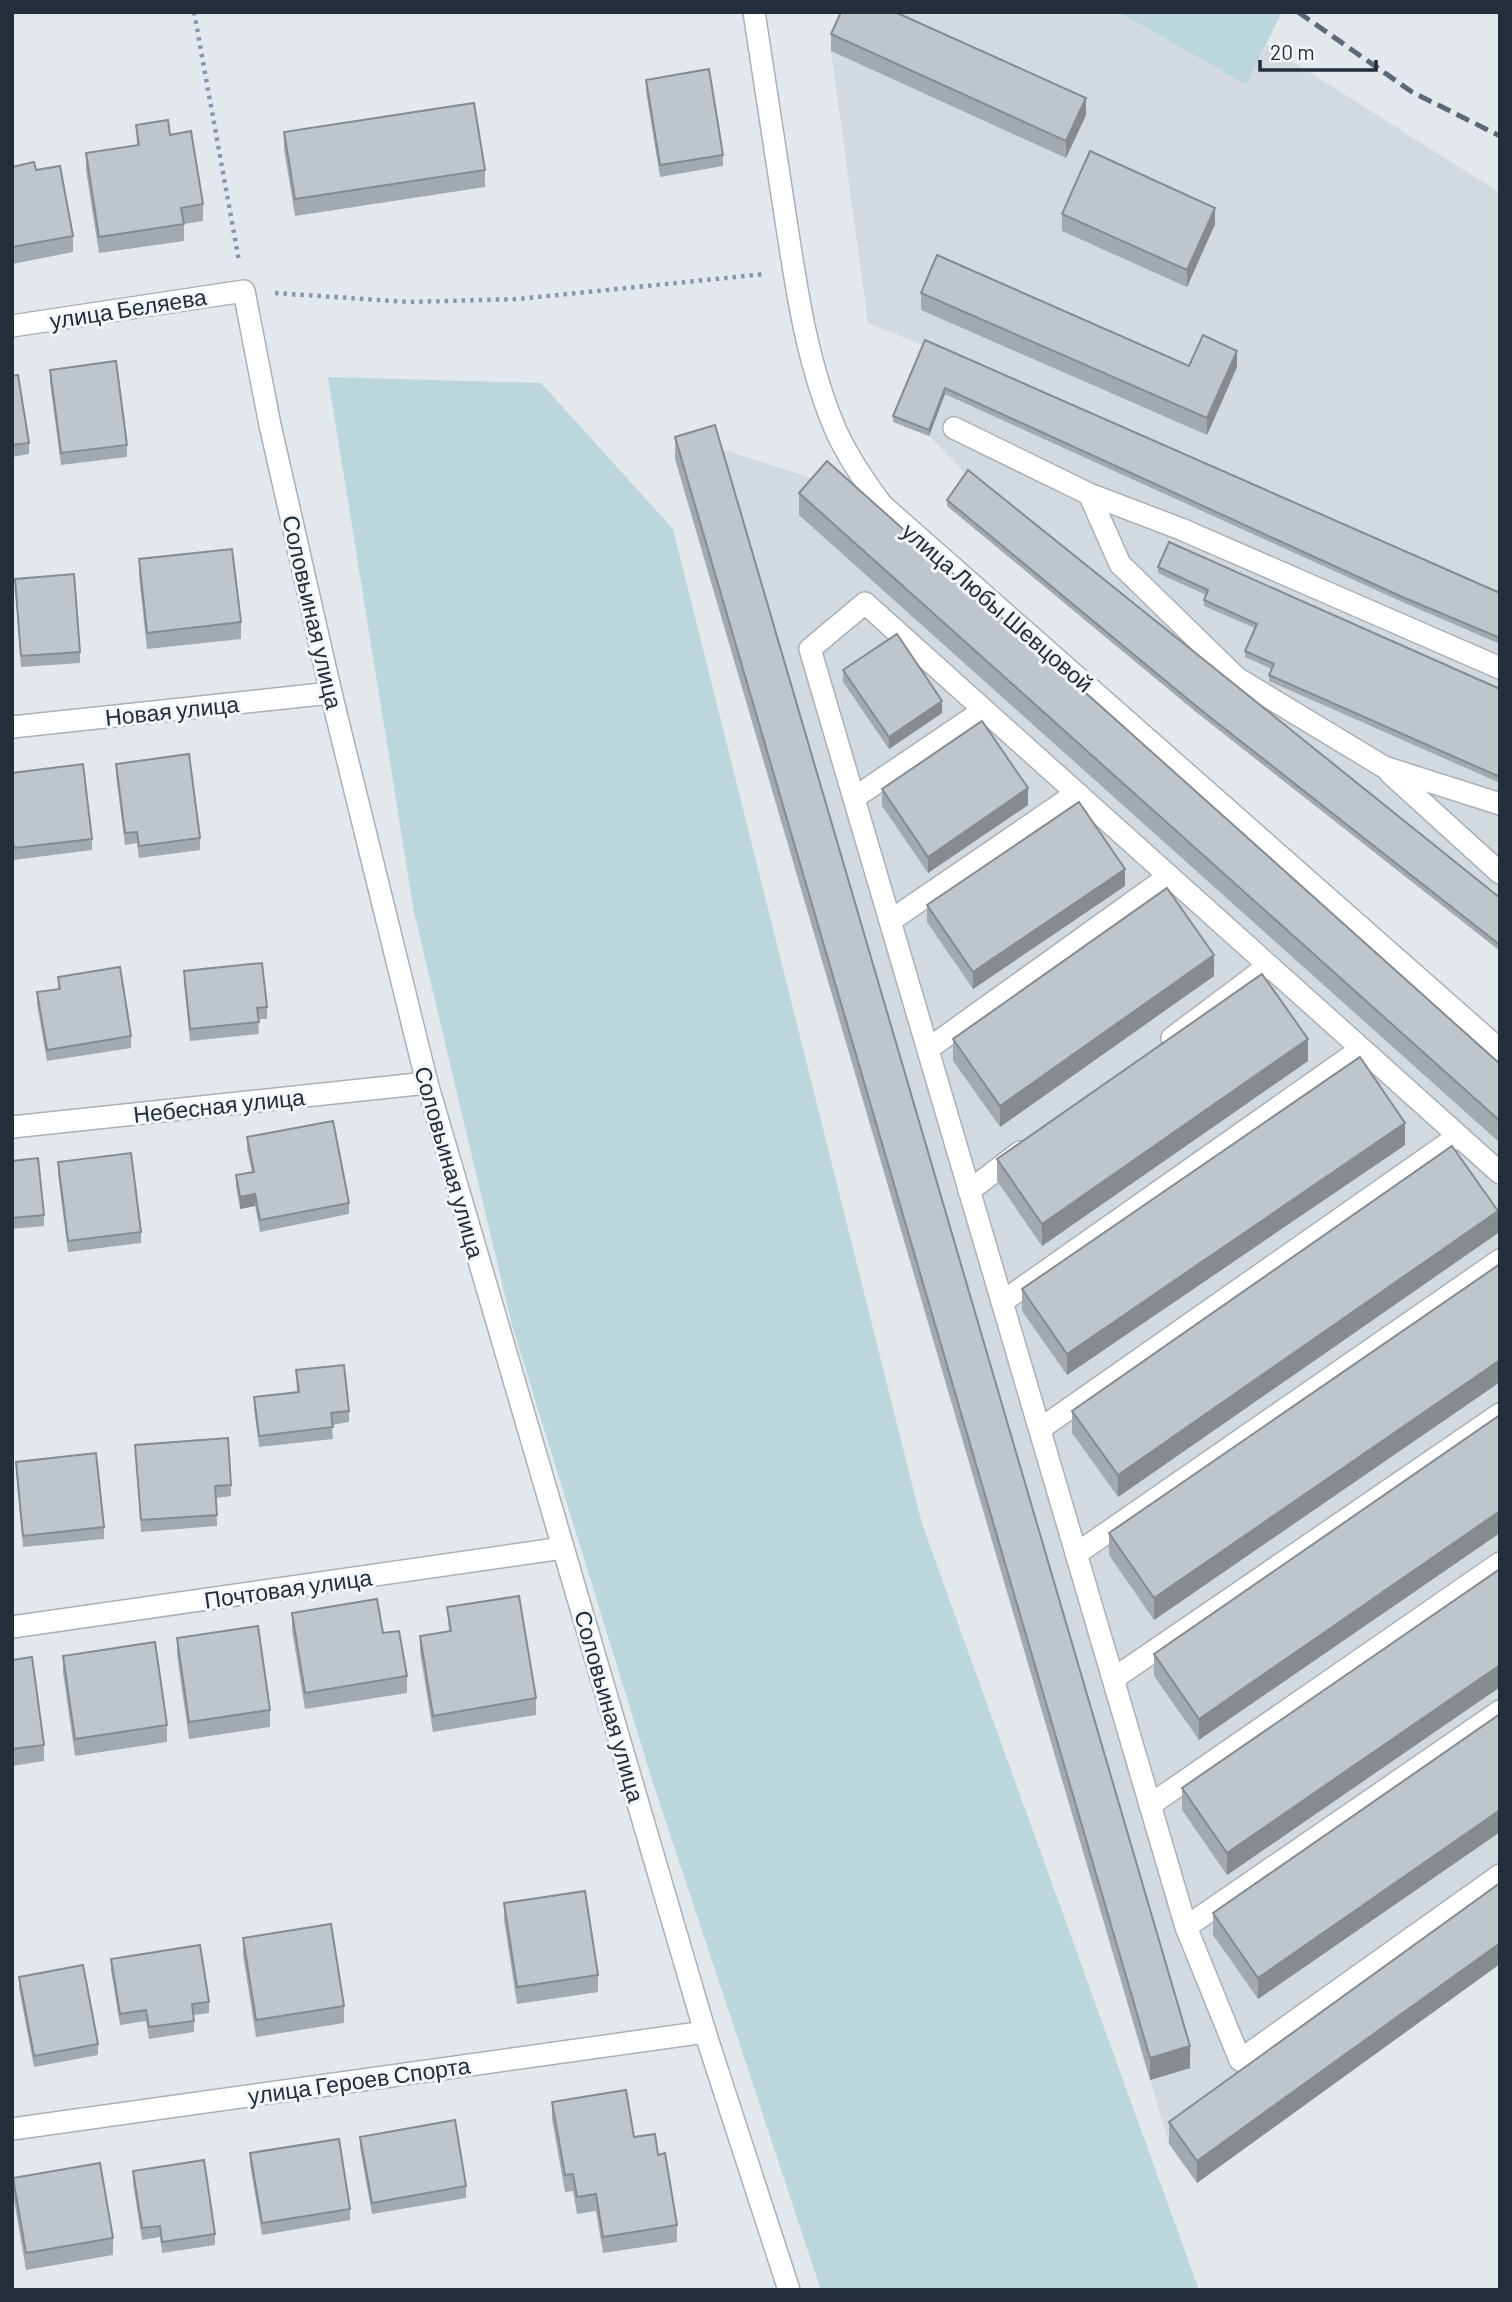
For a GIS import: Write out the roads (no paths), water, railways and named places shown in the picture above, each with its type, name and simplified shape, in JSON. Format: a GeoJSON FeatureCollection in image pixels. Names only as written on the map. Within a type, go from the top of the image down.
{"type":"FeatureCollection","features":[{"type":"Feature","properties":{"kind":"street","name":"улица Любы Шевцовой"},"geometry":{"type":"LineString","coordinates":[[754,12],[793,271],[809,345],[837,433],[860,475],[882,505],[1500,1051]]}},
{"type":"Feature","properties":{"kind":"street","name":"улица Беляева"},"geometry":{"type":"LineString","coordinates":[[12,326],[244,291]]}},
{"type":"Feature","properties":{"kind":"street","name":"Соловьиная улица"},"geometry":{"type":"LineString","coordinates":[[244,291],[270,425],[331,693],[426,1083],[705,2032],[789,2290]]}},
{"type":"Feature","properties":{"kind":"street"},"geometry":{"type":"LineString","coordinates":[[954,428],[1089,494],[1181,529],[1500,668]]}},
{"type":"Feature","properties":{"kind":"street"},"geometry":{"type":"LineString","coordinates":[[1089,494],[1120,564],[1237,678],[1384,767],[1500,873]]}},
{"type":"Feature","properties":{"kind":"street"},"geometry":{"type":"LineString","coordinates":[[1500,1173],[865,603],[810,649],[1186,1927],[1240,2060],[1500,1875]]}},
{"type":"Feature","properties":{"kind":"street","name":"Новая улица"},"geometry":{"type":"LineString","coordinates":[[12,727],[331,693]]}},
{"type":"Feature","properties":{"kind":"street"},"geometry":{"type":"LineString","coordinates":[[854,798],[984,710]]}},
{"type":"Feature","properties":{"kind":"street"},"geometry":{"type":"LineString","coordinates":[[1384,767],[1500,804]]}},
{"type":"Feature","properties":{"kind":"street"},"geometry":{"type":"LineString","coordinates":[[890,921],[1077,793]]}},
{"type":"Feature","properties":{"kind":"street"},"geometry":{"type":"LineString","coordinates":[[928,1049],[1169,876]]}},
{"type":"Feature","properties":{"kind":"street"},"geometry":{"type":"LineString","coordinates":[[1158,1049],[1268,966]]}},
{"type":"Feature","properties":{"kind":"street"},"geometry":{"type":"LineString","coordinates":[[1002,1302],[1361,1049]]}},
{"type":"Feature","properties":{"kind":"street","name":"Небесная улица"},"geometry":{"type":"LineString","coordinates":[[12,1127],[426,1083]]}},
{"type":"Feature","properties":{"kind":"street"},"geometry":{"type":"LineString","coordinates":[[1040,1429],[1458,1136]]}},
{"type":"Feature","properties":{"kind":"street"},"geometry":{"type":"LineString","coordinates":[[969,1191],[1036,1141]]}},
{"type":"Feature","properties":{"kind":"street"},"geometry":{"type":"LineString","coordinates":[[1076,1554],[1500,1260]]}},
{"type":"Feature","properties":{"kind":"street"},"geometry":{"type":"LineString","coordinates":[[1113,1679],[1500,1414]]}},
{"type":"Feature","properties":{"kind":"street","name":"Почтовая улица"},"geometry":{"type":"LineString","coordinates":[[12,1627],[563,1548]]}},
{"type":"Feature","properties":{"kind":"street"},"geometry":{"type":"LineString","coordinates":[[1150,1805],[1500,1563]]}},
{"type":"Feature","properties":{"kind":"street"},"geometry":{"type":"LineString","coordinates":[[1186,1927],[1500,1711]]}},
{"type":"Feature","properties":{"kind":"street","name":"улица Героев Спорта"},"geometry":{"type":"LineString","coordinates":[[12,2129],[705,2032]]}},
{"type":"Feature","properties":{"kind":"railway"},"geometry":{"type":"LineString","coordinates":[[1298,12],[1412,92],[1500,136]]}}]}
